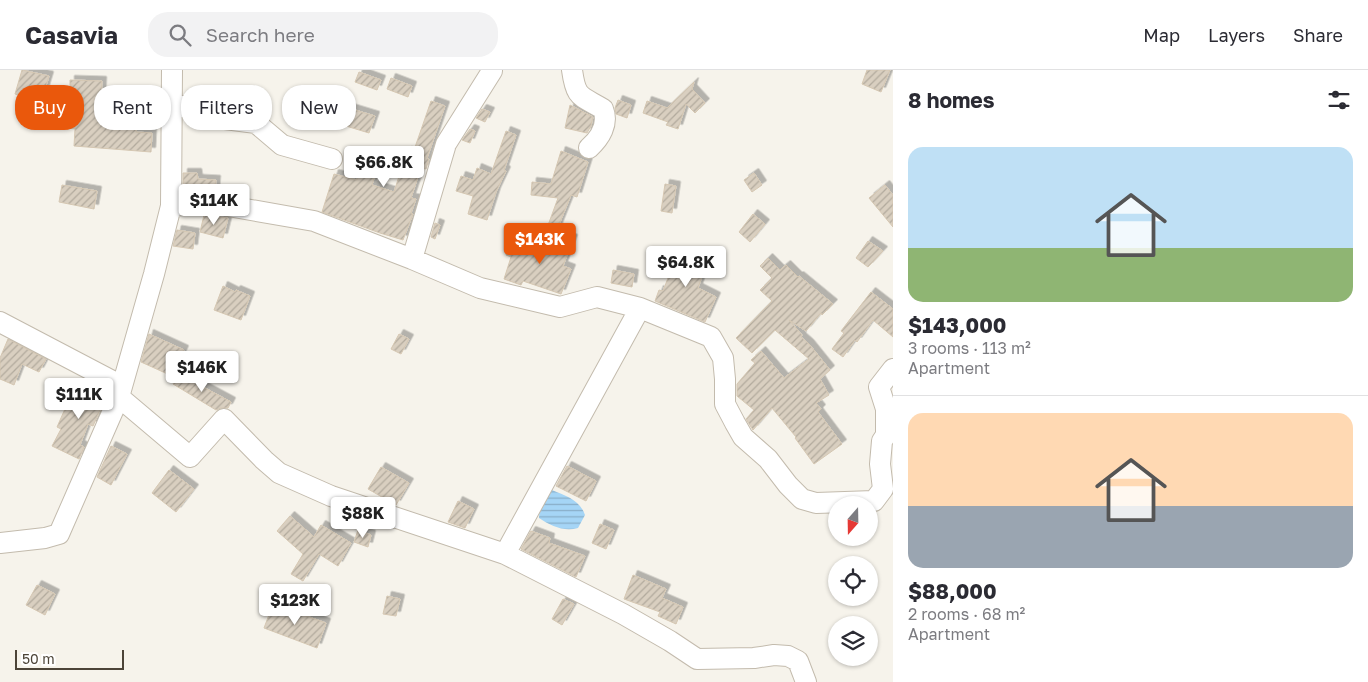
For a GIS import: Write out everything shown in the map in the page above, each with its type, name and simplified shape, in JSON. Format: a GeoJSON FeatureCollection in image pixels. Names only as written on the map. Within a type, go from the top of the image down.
{"type":"FeatureCollection","features":[{"type":"Feature","properties":{"kind":"street"},"geometry":{"type":"LineString","coordinates":[[0,543],[45,538],[59,534],[120,391],[171,206],[172,70]]}},
{"type":"Feature","properties":{"kind":"street"},"geometry":{"type":"LineString","coordinates":[[412,259],[446,144],[491,70]]}},
{"type":"Feature","properties":{"kind":"street"},"geometry":{"type":"LineString","coordinates":[[572,70],[574,86],[581,97],[603,109],[605,114],[602,131],[596,142],[589,148]]}},
{"type":"Feature","properties":{"kind":"street"},"geometry":{"type":"LineString","coordinates":[[173,104],[225,119],[256,123],[282,145],[332,159]]}},
{"type":"Feature","properties":{"kind":"street"},"geometry":{"type":"LineString","coordinates":[[171,206],[211,202],[314,220],[480,288],[560,308],[597,297],[640,308],[711,337],[723,358],[726,378],[725,404],[735,423],[744,437],[768,459],[788,485],[802,499],[816,503],[874,501],[883,489],[880,464],[882,441],[886,435],[886,409],[879,387],[893,369]]}},
{"type":"Feature","properties":{"kind":"street"},"geometry":{"type":"LineString","coordinates":[[505,554],[640,308]]}},
{"type":"Feature","properties":{"kind":"street"},"geometry":{"type":"LineString","coordinates":[[0,322],[120,391],[190,457],[224,419],[279,473],[331,496],[505,554],[623,614],[670,640],[697,659],[788,656],[798,661],[806,682]]}},
{"type":"Feature","properties":{"kind":"water"},"geometry":{"type":"Polygon","coordinates":[[[552,490],[572,499],[583,510],[585,515],[578,528],[558,528],[539,518],[543,492],[552,490]]]}},
{"type":"Feature","properties":{"kind":"building"},"geometry":{"type":"Polygon","coordinates":[[[22,70],[49,76],[46,85],[18,85],[22,70]]]}},
{"type":"Feature","properties":{"kind":"building"},"geometry":{"type":"Polygon","coordinates":[[[867,70],[890,70],[881,92],[862,84],[867,70]]]}},
{"type":"Feature","properties":{"kind":"building"},"geometry":{"type":"Polygon","coordinates":[[[359,72],[381,80],[377,90],[355,82],[359,72]]]}},
{"type":"Feature","properties":{"kind":"building"},"geometry":{"type":"Polygon","coordinates":[[[391,78],[412,86],[408,97],[387,89],[391,78]]]}},
{"type":"Feature","properties":{"kind":"building"},"geometry":{"type":"Polygon","coordinates":[[[70,80],[102,81],[102,85],[94,85],[94,130],[136,130],[136,132],[152,133],[151,152],[74,146],[75,130],[84,130],[84,85],[70,85],[70,80]]]}},
{"type":"Feature","properties":{"kind":"building"},"geometry":{"type":"Polygon","coordinates":[[[694,82],[692,89],[705,103],[695,113],[686,104],[678,129],[666,125],[668,122],[643,113],[647,101],[667,108],[694,82]]]}},
{"type":"Feature","properties":{"kind":"building"},"geometry":{"type":"Polygon","coordinates":[[[618,100],[631,105],[627,118],[616,114],[615,108],[618,100]]]}},
{"type":"Feature","properties":{"kind":"building"},"geometry":{"type":"Polygon","coordinates":[[[431,101],[445,106],[427,158],[429,159],[426,169],[421,168],[411,198],[416,199],[411,213],[413,214],[403,240],[322,212],[334,174],[357,180],[364,157],[379,163],[372,185],[394,192],[407,151],[413,153],[431,101]]]}},
{"type":"Feature","properties":{"kind":"building"},"geometry":{"type":"Polygon","coordinates":[[[570,105],[593,117],[587,133],[565,128],[570,105]]]}},
{"type":"Feature","properties":{"kind":"building"},"geometry":{"type":"Polygon","coordinates":[[[482,109],[490,112],[485,122],[476,118],[482,109]]]}},
{"type":"Feature","properties":{"kind":"building"},"geometry":{"type":"Polygon","coordinates":[[[356,110],[375,116],[369,133],[356,129],[356,110]]]}},
{"type":"Feature","properties":{"kind":"building"},"geometry":{"type":"Polygon","coordinates":[[[470,129],[475,131],[470,143],[462,140],[470,129]]]}},
{"type":"Feature","properties":{"kind":"building"},"geometry":{"type":"Polygon","coordinates":[[[506,131],[516,135],[504,170],[506,171],[496,192],[487,220],[468,214],[473,196],[456,191],[461,176],[473,180],[477,168],[491,174],[506,131]]]}},
{"type":"Feature","properties":{"kind":"building"},"geometry":{"type":"Polygon","coordinates":[[[561,151],[588,162],[577,197],[571,195],[556,232],[547,228],[558,198],[531,195],[532,182],[551,184],[561,151]]]}},
{"type":"Feature","properties":{"kind":"building"},"geometry":{"type":"Polygon","coordinates":[[[183,173],[197,173],[198,179],[216,180],[215,192],[183,192],[183,173]]]}},
{"type":"Feature","properties":{"kind":"building"},"geometry":{"type":"Polygon","coordinates":[[[754,173],[762,185],[752,192],[744,180],[754,173]]]}},
{"type":"Feature","properties":{"kind":"building"},"geometry":{"type":"Polygon","coordinates":[[[665,184],[676,186],[672,213],[661,211],[665,184]]]}},
{"type":"Feature","properties":{"kind":"building"},"geometry":{"type":"Polygon","coordinates":[[[62,185],[97,191],[94,209],[59,202],[62,185]]]}},
{"type":"Feature","properties":{"kind":"building"},"geometry":{"type":"Polygon","coordinates":[[[885,185],[893,195],[893,227],[869,198],[885,185]]]}},
{"type":"Feature","properties":{"kind":"building"},"geometry":{"type":"Polygon","coordinates":[[[753,214],[765,224],[750,242],[739,232],[753,214]]]}},
{"type":"Feature","properties":{"kind":"building"},"geometry":{"type":"Polygon","coordinates":[[[204,215],[228,218],[223,238],[200,232],[204,215]]]}},
{"type":"Feature","properties":{"kind":"building"},"geometry":{"type":"Polygon","coordinates":[[[435,223],[440,225],[435,239],[431,237],[435,223]]]}},
{"type":"Feature","properties":{"kind":"building"},"geometry":{"type":"Polygon","coordinates":[[[177,230],[195,233],[193,249],[173,246],[177,230]]]}},
{"type":"Feature","properties":{"kind":"building"},"geometry":{"type":"Polygon","coordinates":[[[557,233],[573,239],[563,266],[571,269],[561,294],[523,281],[521,285],[504,279],[511,257],[506,255],[511,240],[549,255],[557,233]]]}},
{"type":"Feature","properties":{"kind":"building"},"geometry":{"type":"Polygon","coordinates":[[[868,241],[883,251],[868,267],[856,258],[868,241]]]}},
{"type":"Feature","properties":{"kind":"building"},"geometry":{"type":"Polygon","coordinates":[[[667,254],[686,254],[686,258],[706,265],[698,288],[716,297],[705,322],[655,301],[659,290],[663,291],[668,278],[667,254]]]}},
{"type":"Feature","properties":{"kind":"building"},"geometry":{"type":"Polygon","coordinates":[[[768,258],[780,270],[786,265],[798,277],[833,304],[822,315],[821,313],[806,331],[789,320],[802,335],[801,337],[830,370],[820,379],[829,395],[816,403],[821,409],[818,412],[842,444],[814,464],[796,437],[772,408],[753,430],[746,419],[754,410],[737,396],[737,384],[755,363],[751,360],[761,351],[784,378],[809,359],[775,330],[752,353],[736,338],[772,301],[760,290],[772,278],[760,266],[768,258]]]}},
{"type":"Feature","properties":{"kind":"building"},"geometry":{"type":"Polygon","coordinates":[[[613,270],[634,274],[632,287],[611,283],[613,270]]]}},
{"type":"Feature","properties":{"kind":"building"},"geometry":{"type":"Polygon","coordinates":[[[223,286],[250,296],[241,320],[214,310],[223,286]]]}},
{"type":"Feature","properties":{"kind":"building"},"geometry":{"type":"Polygon","coordinates":[[[871,292],[893,309],[893,337],[873,320],[843,357],[832,349],[844,333],[841,331],[871,292]]]}},
{"type":"Feature","properties":{"kind":"building"},"geometry":{"type":"Polygon","coordinates":[[[149,334],[184,350],[172,376],[141,362],[149,334]]]}},
{"type":"Feature","properties":{"kind":"building"},"geometry":{"type":"Polygon","coordinates":[[[399,334],[409,339],[401,354],[391,349],[399,334]]]}},
{"type":"Feature","properties":{"kind":"building"},"geometry":{"type":"Polygon","coordinates":[[[8,339],[46,359],[39,372],[22,364],[14,385],[0,379],[0,358],[8,339]]]}},
{"type":"Feature","properties":{"kind":"building"},"geometry":{"type":"Polygon","coordinates":[[[179,374],[231,402],[228,408],[216,410],[173,384],[179,374]]]}},
{"type":"Feature","properties":{"kind":"building"},"geometry":{"type":"Polygon","coordinates":[[[90,383],[108,392],[93,426],[88,424],[80,445],[84,447],[79,459],[52,446],[61,429],[57,427],[72,393],[83,398],[90,383]]]}},
{"type":"Feature","properties":{"kind":"building"},"geometry":{"type":"Polygon","coordinates":[[[111,446],[127,454],[111,485],[97,477],[111,446]]]}},
{"type":"Feature","properties":{"kind":"building"},"geometry":{"type":"Polygon","coordinates":[[[567,466],[596,481],[586,501],[556,486],[567,466]]]}},
{"type":"Feature","properties":{"kind":"building"},"geometry":{"type":"Polygon","coordinates":[[[381,467],[409,483],[396,505],[368,489],[381,467]]]}},
{"type":"Feature","properties":{"kind":"building"},"geometry":{"type":"Polygon","coordinates":[[[169,470],[194,489],[176,512],[152,493],[169,470]]]}},
{"type":"Feature","properties":{"kind":"building"},"geometry":{"type":"Polygon","coordinates":[[[458,501],[474,509],[465,528],[448,522],[458,501]]]}},
{"type":"Feature","properties":{"kind":"building"},"geometry":{"type":"Polygon","coordinates":[[[290,516],[314,537],[321,525],[351,543],[338,566],[319,554],[303,581],[291,574],[303,554],[277,531],[290,516]]]}},
{"type":"Feature","properties":{"kind":"building"},"geometry":{"type":"Polygon","coordinates":[[[600,524],[614,530],[606,549],[592,543],[600,524]]]}},
{"type":"Feature","properties":{"kind":"building"},"geometry":{"type":"Polygon","coordinates":[[[358,530],[371,535],[368,547],[354,542],[358,530]]]}},
{"type":"Feature","properties":{"kind":"building"},"geometry":{"type":"Polygon","coordinates":[[[531,531],[550,538],[549,543],[585,556],[576,577],[521,549],[531,531]]]}},
{"type":"Feature","properties":{"kind":"building"},"geometry":{"type":"Polygon","coordinates":[[[633,575],[666,589],[662,598],[683,607],[676,624],[658,616],[660,612],[624,599],[633,575]]]}},
{"type":"Feature","properties":{"kind":"building"},"geometry":{"type":"Polygon","coordinates":[[[37,585],[55,594],[45,615],[26,605],[37,585]]]}},
{"type":"Feature","properties":{"kind":"building"},"geometry":{"type":"Polygon","coordinates":[[[387,596],[400,599],[396,616],[383,614],[387,596]]]}},
{"type":"Feature","properties":{"kind":"building"},"geometry":{"type":"Polygon","coordinates":[[[563,599],[574,604],[562,625],[552,619],[563,599]]]}},
{"type":"Feature","properties":{"kind":"building"},"geometry":{"type":"Polygon","coordinates":[[[273,604],[326,623],[317,648],[264,628],[273,604]]]}}]}
